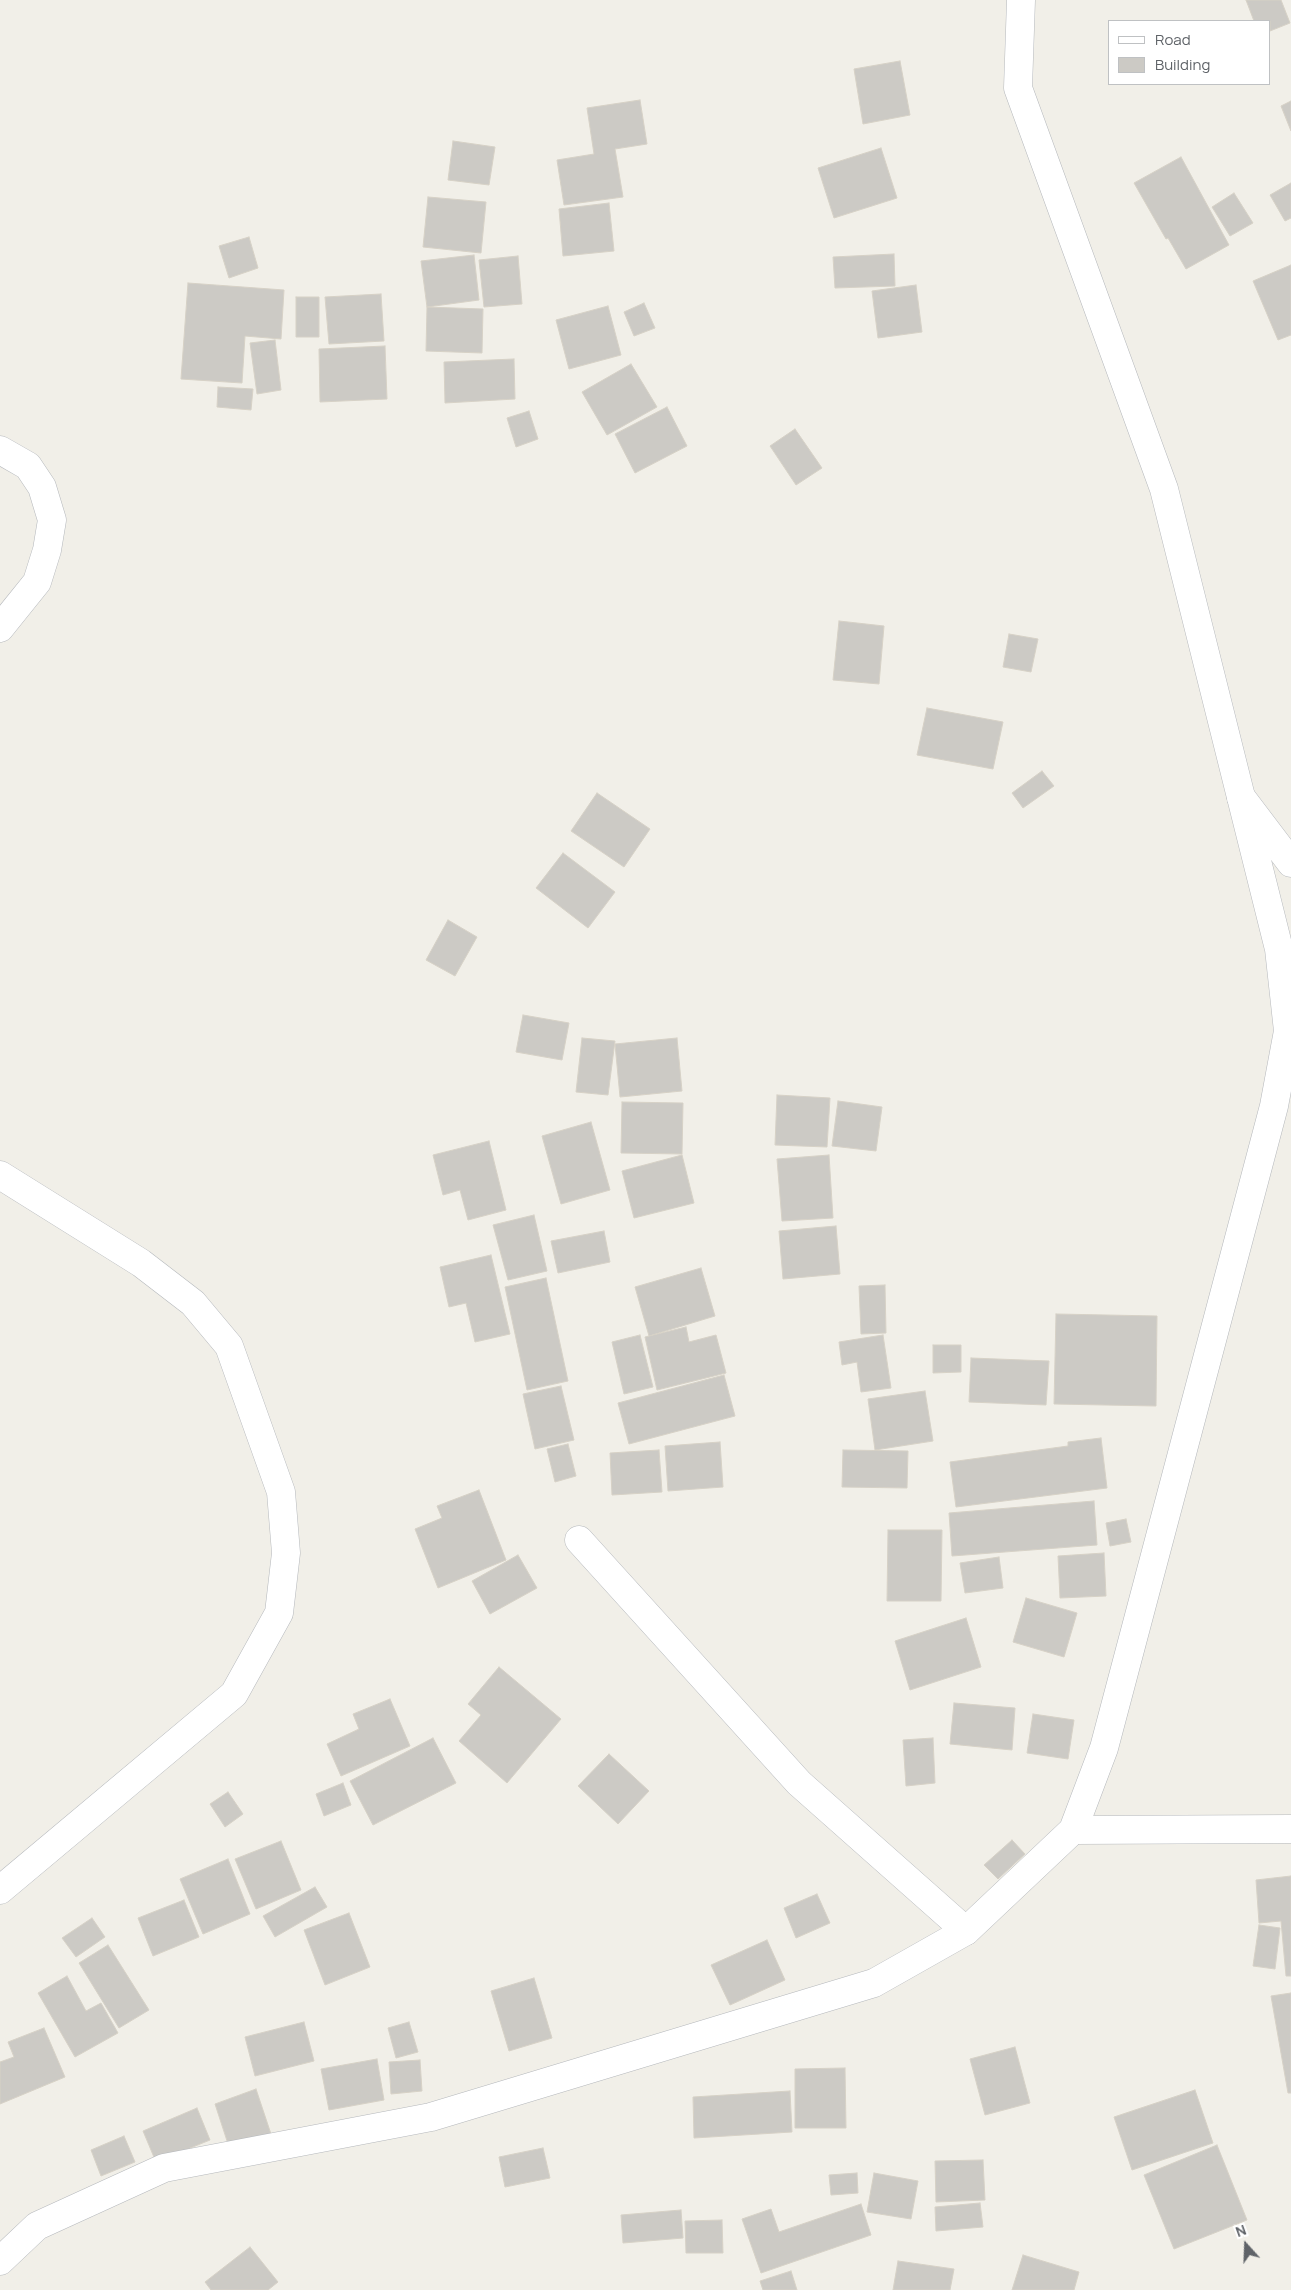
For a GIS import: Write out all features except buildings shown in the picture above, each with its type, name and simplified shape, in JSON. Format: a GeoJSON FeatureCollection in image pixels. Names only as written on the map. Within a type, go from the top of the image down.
{"type":"FeatureCollection","features":[{"type":"Feature","properties":{"kind":"street"},"geometry":{"type":"LineString","coordinates":[[0,2261],[37,2226],[164,2168],[431,2117],[874,1983],[966,1932],[1073,1830],[1104,1748],[1274,1106],[1288,1031],[1279,949],[1164,488],[1018,88],[1020,0]]}},
{"type":"Feature","properties":{"kind":"street"},"geometry":{"type":"LineString","coordinates":[[0,450],[28,466],[42,487],[52,520],[47,550],[37,582],[0,628]]}},
{"type":"Feature","properties":{"kind":"street"},"geometry":{"type":"LineString","coordinates":[[1241,797],[1291,863]]}},
{"type":"Feature","properties":{"kind":"street"},"geometry":{"type":"LineString","coordinates":[[0,1175],[140,1263],[193,1303],[229,1346],[281,1492],[286,1553],[279,1613],[234,1694],[0,1890]]}},
{"type":"Feature","properties":{"kind":"street"},"geometry":{"type":"LineString","coordinates":[[579,1540],[799,1783],[966,1932]]}},
{"type":"Feature","properties":{"kind":"street"},"geometry":{"type":"LineString","coordinates":[[1073,1830],[1291,1829]]}}]}
